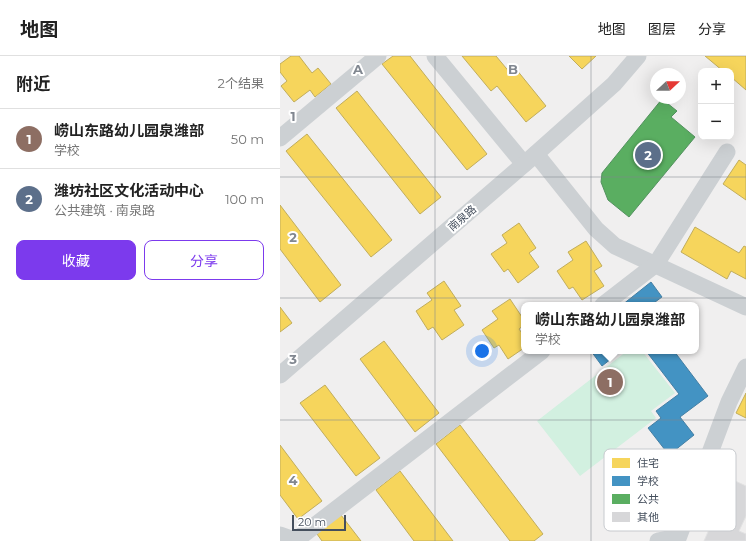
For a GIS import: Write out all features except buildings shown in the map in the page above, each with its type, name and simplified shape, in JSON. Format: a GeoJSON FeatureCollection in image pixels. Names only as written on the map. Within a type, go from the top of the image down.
{"type":"FeatureCollection","features":[{"type":"Feature","properties":{"kind":"street"},"geometry":{"type":"LineString","coordinates":[[280,138],[378,56]]}},
{"type":"Feature","properties":{"kind":"street"},"geometry":{"type":"LineString","coordinates":[[435,56],[596,229],[615,246],[746,307]]}},
{"type":"Feature","properties":{"kind":"street","name":"南泉路"},"geometry":{"type":"LineString","coordinates":[[280,374],[530,159],[614,84],[638,56]]}},
{"type":"Feature","properties":{"kind":"street"},"geometry":{"type":"LineString","coordinates":[[607,302],[656,264],[727,152]]}},
{"type":"Feature","properties":{"kind":"street"},"geometry":{"type":"LineString","coordinates":[[291,539],[538,354]]}},
{"type":"Feature","properties":{"kind":"street"},"geometry":{"type":"LineString","coordinates":[[711,449],[729,402],[746,367]]}},
{"type":"Feature","properties":{"kind":"street"},"geometry":{"type":"LineString","coordinates":[[658,541],[677,539]]}},
{"type":"Feature","properties":{"kind":"green space"},"geometry":{"type":"Polygon","coordinates":[[[623,354],[644,354],[675,393],[651,411],[656,418],[615,449],[604,449],[604,458],[580,476],[537,421],[623,354]]]}},
{"type":"Feature","properties":{"kind":"place","name":"潍坊社区文化活动中心"},"geometry":{"type":"Point","coordinates":[648,155]}},
{"type":"Feature","properties":{"kind":"place","name":"崂山东路幼儿园泉潍部"},"geometry":{"type":"Point","coordinates":[610,382]}}]}
